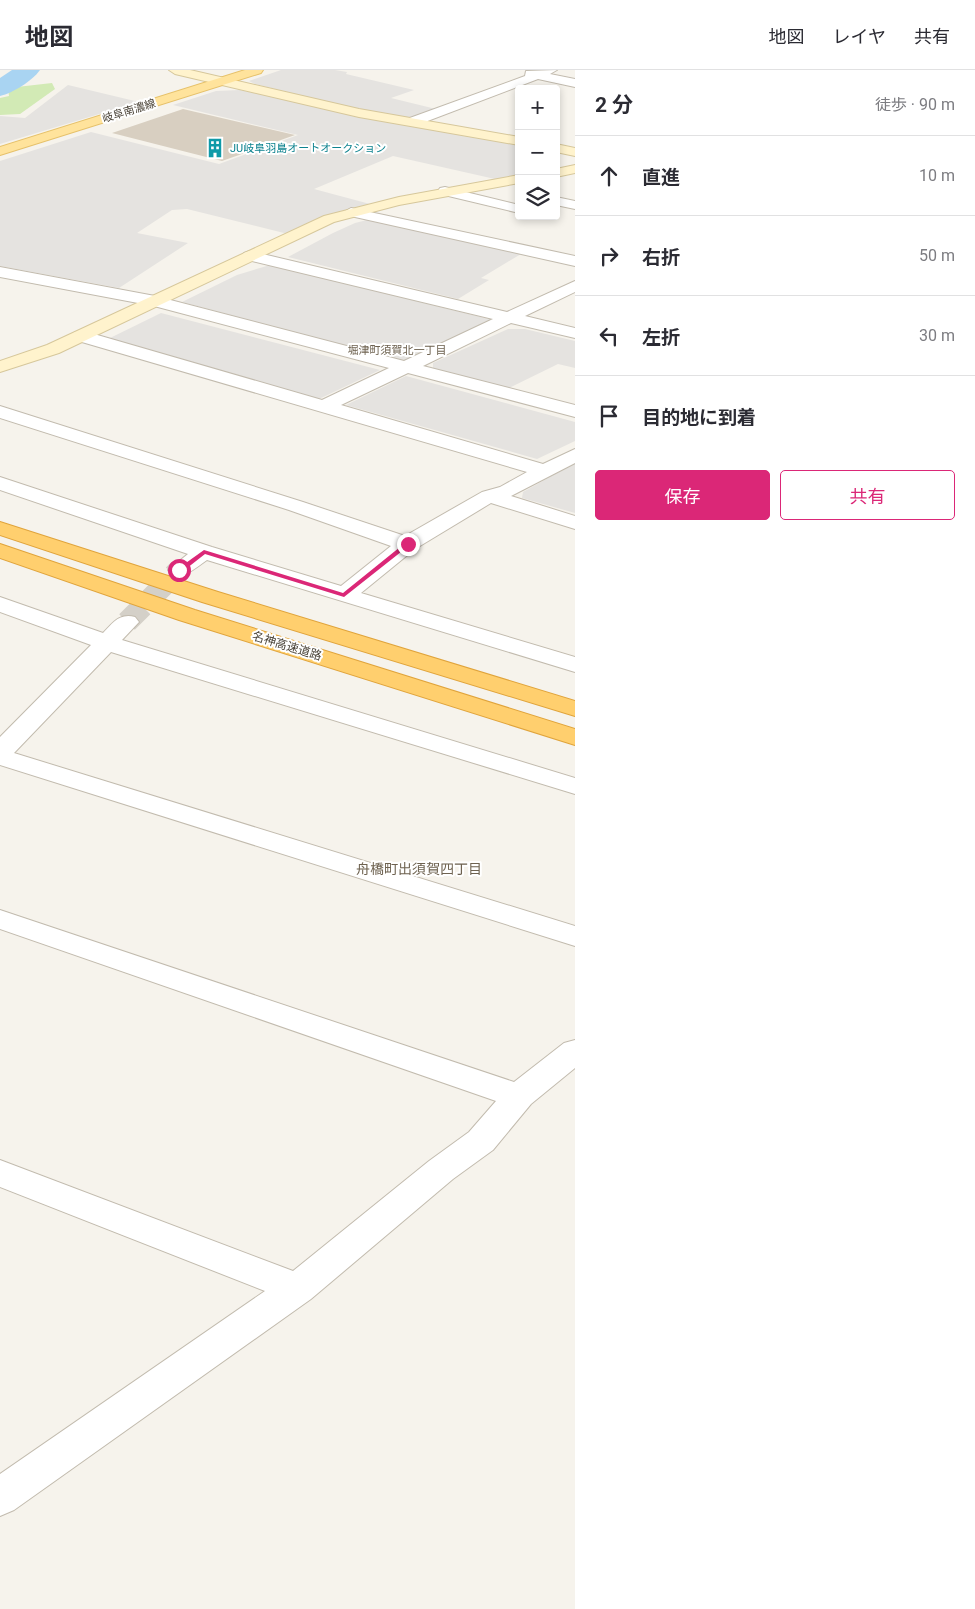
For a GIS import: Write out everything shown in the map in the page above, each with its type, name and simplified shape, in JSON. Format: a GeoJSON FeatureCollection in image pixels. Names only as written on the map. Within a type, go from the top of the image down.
{"type":"FeatureCollection","features":[{"type":"Feature","properties":{"kind":"highway","name":"名神高速道路"},"geometry":{"type":"LineString","coordinates":[[0,528],[210,597],[575,709]]}},
{"type":"Feature","properties":{"kind":"highway","name":"名神高速道路"},"geometry":{"type":"LineString","coordinates":[[0,551],[187,615],[575,737]]}},
{"type":"Feature","properties":{"kind":"main road","name":"岐阜南濃線"},"geometry":{"type":"LineString","coordinates":[[0,151],[257,70]]}},
{"type":"Feature","properties":{"kind":"street"},"geometry":{"type":"LineString","coordinates":[[175,70],[359,113],[515,141]]}},
{"type":"Feature","properties":{"kind":"street"},"geometry":{"type":"LineString","coordinates":[[514,70],[575,83]]}},
{"type":"Feature","properties":{"kind":"street"},"geometry":{"type":"LineString","coordinates":[[412,122],[551,70]]}},
{"type":"Feature","properties":{"kind":"street"},"geometry":{"type":"LineString","coordinates":[[560,149],[575,152]]}},
{"type":"Feature","properties":{"kind":"street"},"geometry":{"type":"LineString","coordinates":[[560,171],[575,169]]}},
{"type":"Feature","properties":{"kind":"street"},"geometry":{"type":"LineString","coordinates":[[0,368],[53,349],[329,219],[375,205],[515,180]]}},
{"type":"Feature","properties":{"kind":"street"},"geometry":{"type":"LineString","coordinates":[[491,184],[515,190]]}},
{"type":"Feature","properties":{"kind":"street"},"geometry":{"type":"LineString","coordinates":[[445,192],[515,208]]}},
{"type":"Feature","properties":{"kind":"street"},"geometry":{"type":"LineString","coordinates":[[560,201],[575,205]]}},
{"type":"Feature","properties":{"kind":"street"},"geometry":{"type":"LineString","coordinates":[[351,212],[575,261]]}},
{"type":"Feature","properties":{"kind":"street"},"geometry":{"type":"LineString","coordinates":[[250,256],[575,333]]}},
{"type":"Feature","properties":{"kind":"street"},"geometry":{"type":"LineString","coordinates":[[0,272],[155,301],[575,412]]}},
{"type":"Feature","properties":{"kind":"street"},"geometry":{"type":"LineString","coordinates":[[324,406],[575,286]]}},
{"type":"Feature","properties":{"kind":"street"},"geometry":{"type":"LineString","coordinates":[[81,336],[545,471]]}},
{"type":"Feature","properties":{"kind":"street"},"geometry":{"type":"LineString","coordinates":[[0,412],[287,503],[408,544]]}},
{"type":"Feature","properties":{"kind":"street"},"geometry":{"type":"LineString","coordinates":[[344,595],[408,544],[489,496],[507,490],[575,455]]}},
{"type":"Feature","properties":{"kind":"street"},"geometry":{"type":"LineString","coordinates":[[0,483],[204,552],[575,665]]}},
{"type":"Feature","properties":{"kind":"street"},"geometry":{"type":"LineString","coordinates":[[489,496],[575,523]]}},
{"type":"Feature","properties":{"kind":"street"},"geometry":{"type":"LineString","coordinates":[[179,570],[204,552]]}},
{"type":"Feature","properties":{"kind":"street"},"geometry":{"type":"LineString","coordinates":[[0,604],[108,643],[575,786]]}},
{"type":"Feature","properties":{"kind":"street"},"geometry":{"type":"LineString","coordinates":[[0,752],[127,622]]}},
{"type":"Feature","properties":{"kind":"street"},"geometry":{"type":"LineString","coordinates":[[0,757],[575,936]]}},
{"type":"Feature","properties":{"kind":"street"},"geometry":{"type":"LineString","coordinates":[[0,919],[519,1096]]}},
{"type":"Feature","properties":{"kind":"street"},"geometry":{"type":"LineString","coordinates":[[0,1497],[298,1288],[441,1170],[481,1142],[519,1096],[575,1051]]}},
{"type":"Feature","properties":{"kind":"street"},"geometry":{"type":"LineString","coordinates":[[0,1173],[298,1288]]}},
{"type":"Feature","properties":{"kind":"green space"},"geometry":{"type":"Polygon","coordinates":[[[52,83],[55,89],[20,114],[0,115],[0,98],[9,96],[8,88],[52,83]]]}},
{"type":"Feature","properties":{"kind":"shaded area"},"geometry":{"type":"Polygon","coordinates":[[[281,70],[335,70],[347,72],[346,74],[414,90],[391,98],[436,109],[415,117],[405,117],[339,105],[249,81],[281,70]]]}},
{"type":"Feature","properties":{"kind":"shaded area"},"geometry":{"type":"Polygon","coordinates":[[[68,85],[139,102],[0,144],[0,116],[25,118],[68,85]]]}},
{"type":"Feature","properties":{"kind":"shaded area"},"geometry":{"type":"Polygon","coordinates":[[[240,90],[358,115],[515,143],[515,176],[495,179],[393,156],[314,189],[370,204],[288,234],[187,209],[172,210],[137,233],[188,243],[119,288],[0,266],[0,161],[91,132],[219,164],[298,135],[173,105],[216,91],[240,90]]]}},
{"type":"Feature","properties":{"kind":"shaded area"},"geometry":{"type":"Polygon","coordinates":[[[371,219],[521,254],[481,278],[489,280],[458,299],[288,257],[333,233],[355,223],[371,219]]]}},
{"type":"Feature","properties":{"kind":"shaded area"},"geometry":{"type":"Polygon","coordinates":[[[270,265],[493,320],[403,362],[182,302],[237,275],[270,265]]]}},
{"type":"Feature","properties":{"kind":"shaded area"},"geometry":{"type":"Polygon","coordinates":[[[161,313],[380,370],[319,399],[108,339],[161,313]]]}},
{"type":"Feature","properties":{"kind":"shaded area"},"geometry":{"type":"Polygon","coordinates":[[[508,329],[525,329],[575,341],[575,368],[558,364],[509,388],[433,368],[433,363],[508,329]]]}},
{"type":"Feature","properties":{"kind":"shaded area"},"geometry":{"type":"Polygon","coordinates":[[[406,376],[575,422],[575,441],[537,459],[346,405],[406,376]]]}},
{"type":"Feature","properties":{"kind":"shaded area"},"geometry":{"type":"Polygon","coordinates":[[[575,463],[575,513],[522,498],[523,492],[575,463]]]}},
{"type":"Feature","properties":{"kind":"building","name":"JU岐阜羽島オートオークション"},"geometry":{"type":"Polygon","coordinates":[[[183,109],[295,135],[222,161],[112,133],[183,109]]]}},
{"type":"Feature","properties":{"kind":"waterway"},"geometry":{"type":"LineString","coordinates":[[0,89],[28,70]]}},
{"type":"Feature","properties":{"kind":"tunnel"},"geometry":{"type":"LineString","coordinates":[[127,622],[179,570]]}},
{"type":"Feature","properties":{"kind":"place","name":"JU岐阜羽島オートオークション"},"geometry":{"type":"Point","coordinates":[215,148]}},
{"type":"Feature","properties":{"kind":"district","name":"堀津町須賀北一丁目"},"geometry":{"type":"Point","coordinates":[397,350]}},
{"type":"Feature","properties":{"kind":"district","name":"舟橋町出須賀四丁目"},"geometry":{"type":"Point","coordinates":[419,869]}},
{"type":"Feature","properties":{"kind":"route"},"geometry":{"type":"LineString","coordinates":[[179,570],[204,552],[344,595],[408,544]]}}]}
